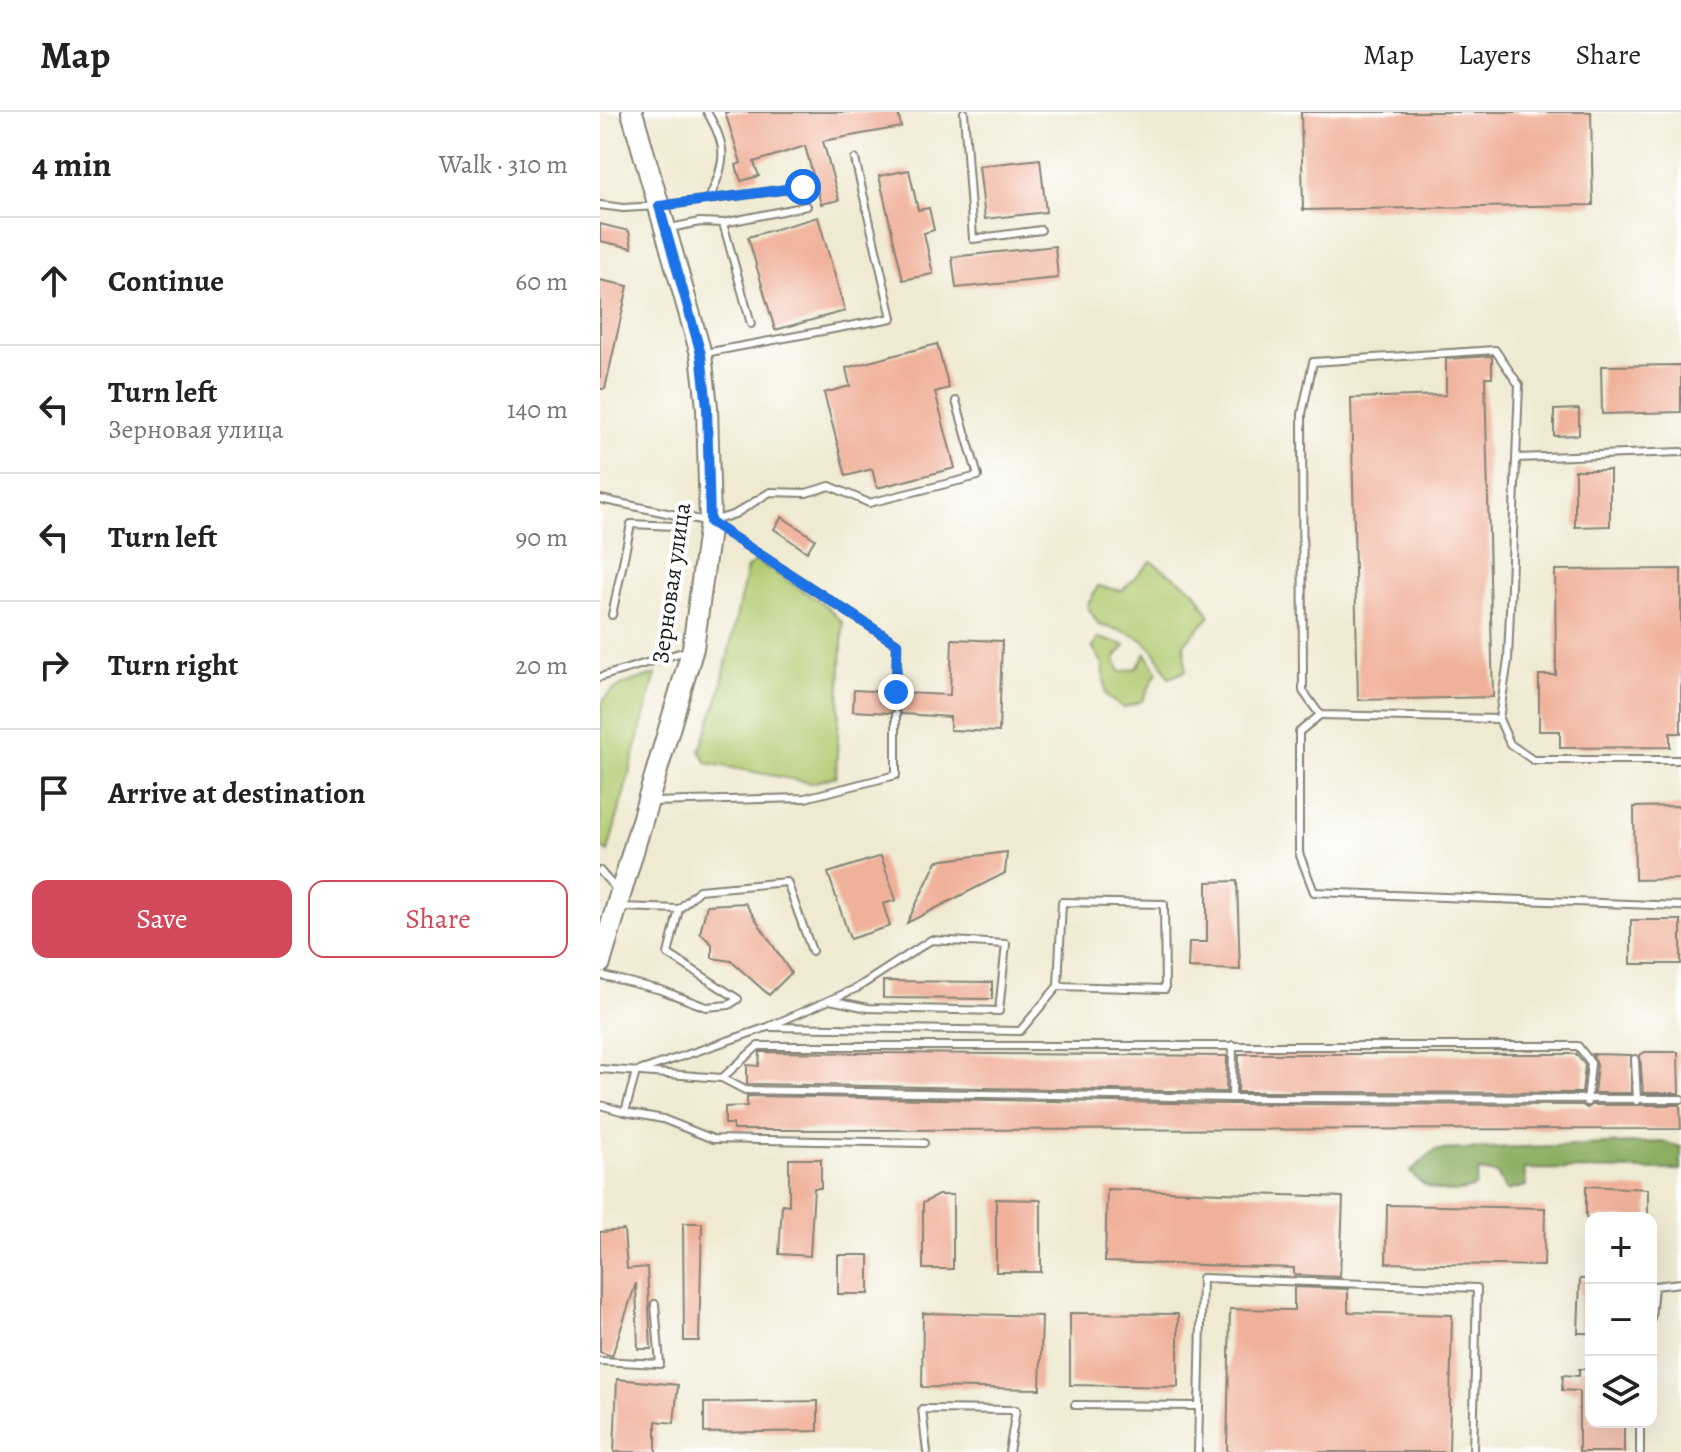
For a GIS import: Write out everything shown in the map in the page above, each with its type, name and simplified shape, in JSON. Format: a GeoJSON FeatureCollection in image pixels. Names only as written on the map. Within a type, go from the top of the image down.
{"type":"FeatureCollection","features":[{"type":"Feature","properties":{"kind":"main road","name":"Зерновая улица"},"geometry":{"type":"LineString","coordinates":[[600,963],[693,648],[710,522],[707,407],[701,354],[632,112]]}},
{"type":"Feature","properties":{"kind":"lane"},"geometry":{"type":"LineString","coordinates":[[707,112],[723,139],[722,169],[710,197]]}},
{"type":"Feature","properties":{"kind":"lane"},"geometry":{"type":"LineString","coordinates":[[964,112],[973,239],[1041,230]]}},
{"type":"Feature","properties":{"kind":"lane"},"geometry":{"type":"LineString","coordinates":[[701,354],[892,318],[855,159]]}},
{"type":"Feature","properties":{"kind":"lane"},"geometry":{"type":"LineString","coordinates":[[600,205],[623,208],[659,206],[803,187]]}},
{"type":"Feature","properties":{"kind":"lane"},"geometry":{"type":"LineString","coordinates":[[667,229],[700,222],[723,223],[807,206]]}},
{"type":"Feature","properties":{"kind":"lane"},"geometry":{"type":"LineString","coordinates":[[723,223],[751,324]]}},
{"type":"Feature","properties":{"kind":"lane"},"geometry":{"type":"LineString","coordinates":[[1320,715],[1303,691],[1302,414],[1313,362],[1495,350],[1519,385],[1508,660],[1499,719],[1510,744],[1533,760],[1681,760]]}},
{"type":"Feature","properties":{"kind":"lane"},"geometry":{"type":"LineString","coordinates":[[710,522],[735,514],[770,492],[806,493],[830,486],[869,503],[978,476],[956,401]]}},
{"type":"Feature","properties":{"kind":"lane"},"geometry":{"type":"LineString","coordinates":[[1517,458],[1681,452]]}},
{"type":"Feature","properties":{"kind":"lane"},"geometry":{"type":"LineString","coordinates":[[600,499],[710,522],[897,644],[896,692]]}},
{"type":"Feature","properties":{"kind":"lane"},"geometry":{"type":"LineString","coordinates":[[612,615],[631,524],[674,526],[685,517]]}},
{"type":"Feature","properties":{"kind":"lane"},"geometry":{"type":"LineString","coordinates":[[600,677],[693,648]]}},
{"type":"Feature","properties":{"kind":"lane"},"geometry":{"type":"LineString","coordinates":[[648,802],[805,798],[896,775],[896,714]]}},
{"type":"Feature","properties":{"kind":"lane"},"geometry":{"type":"LineString","coordinates":[[1499,719],[1320,715],[1299,732],[1299,853],[1314,892],[1681,906]]}},
{"type":"Feature","properties":{"kind":"lane"},"geometry":{"type":"LineString","coordinates":[[600,871],[619,901],[679,909]]}},
{"type":"Feature","properties":{"kind":"lane"},"geometry":{"type":"LineString","coordinates":[[600,975],[661,990],[706,1007],[729,1005],[738,999],[668,954],[679,909],[699,890],[787,882],[812,951]]}},
{"type":"Feature","properties":{"kind":"lane"},"geometry":{"type":"LineString","coordinates":[[768,1027],[1020,1031],[1058,986],[1062,902],[1164,904],[1165,989],[1058,986]]}},
{"type":"Feature","properties":{"kind":"lane"},"geometry":{"type":"LineString","coordinates":[[636,1072],[768,1027],[857,988],[931,940],[1006,944],[999,1011],[868,1008],[830,1000]]}},
{"type":"Feature","properties":{"kind":"lane"},"geometry":{"type":"LineString","coordinates":[[1232,1098],[1233,1045]]}},
{"type":"Feature","properties":{"kind":"lane"},"geometry":{"type":"LineString","coordinates":[[722,1078],[758,1046],[1578,1046],[1591,1063],[1587,1102]]}},
{"type":"Feature","properties":{"kind":"lane"},"geometry":{"type":"LineString","coordinates":[[1635,1059],[1637,1101]]}},
{"type":"Feature","properties":{"kind":"lane"},"geometry":{"type":"LineString","coordinates":[[600,1069],[722,1078],[745,1090],[1587,1102],[1681,1099]]}},
{"type":"Feature","properties":{"kind":"lane"},"geometry":{"type":"LineString","coordinates":[[625,1112],[636,1072]]}},
{"type":"Feature","properties":{"kind":"lane"},"geometry":{"type":"LineString","coordinates":[[600,1105],[663,1119],[713,1139],[924,1143]]}},
{"type":"Feature","properties":{"kind":"lane"},"geometry":{"type":"LineString","coordinates":[[1198,1452],[1202,1278],[1477,1288],[1473,1452]]}},
{"type":"Feature","properties":{"kind":"lane"},"geometry":{"type":"LineString","coordinates":[[1657,1286],[1681,1283]]}},
{"type":"Feature","properties":{"kind":"lane"},"geometry":{"type":"LineString","coordinates":[[600,1361],[660,1364],[655,1304]]}},
{"type":"Feature","properties":{"kind":"lane"},"geometry":{"type":"LineString","coordinates":[[1075,1405],[1198,1406]]}},
{"type":"Feature","properties":{"kind":"lane"},"geometry":{"type":"LineString","coordinates":[[927,1452],[922,1409],[1016,1410],[1009,1452]]}},
{"type":"Feature","properties":{"kind":"lane"},"geometry":{"type":"LineString","coordinates":[[1640,1428],[1640,1452]]}},
{"type":"Feature","properties":{"kind":"green space"},"geometry":{"type":"Polygon","coordinates":[[[756,561],[824,604],[843,623],[836,776],[812,783],[707,763],[700,751],[720,692],[747,568],[756,561]]]}},
{"type":"Feature","properties":{"kind":"green space"},"geometry":{"type":"Polygon","coordinates":[[[1151,561],[1195,591],[1210,616],[1184,644],[1186,671],[1169,678],[1150,646],[1135,636],[1099,625],[1087,606],[1098,586],[1122,591],[1151,561]]]}},
{"type":"Feature","properties":{"kind":"green space"},"geometry":{"type":"Polygon","coordinates":[[[1098,638],[1125,645],[1115,659],[1120,672],[1137,668],[1146,653],[1157,672],[1142,701],[1123,708],[1106,696],[1103,664],[1093,648],[1098,638]]]}},
{"type":"Feature","properties":{"kind":"green space"},"geometry":{"type":"Polygon","coordinates":[[[656,674],[608,852],[600,847],[601,704],[618,687],[656,674]]]}},
{"type":"Feature","properties":{"kind":"green space"},"geometry":{"type":"Polygon","coordinates":[[[1664,1142],[1681,1147],[1681,1170],[1524,1169],[1526,1186],[1506,1191],[1497,1174],[1479,1171],[1475,1187],[1448,1192],[1424,1184],[1410,1172],[1435,1150],[1664,1142]]]}},
{"type":"Feature","properties":{"kind":"building"},"geometry":{"type":"Polygon","coordinates":[[[725,112],[898,112],[901,127],[823,141],[839,200],[821,204],[805,146],[754,162],[759,176],[741,181],[736,165],[741,163],[725,112]]]}},
{"type":"Feature","properties":{"kind":"building"},"geometry":{"type":"Polygon","coordinates":[[[1301,112],[1591,112],[1593,205],[1303,210],[1301,112]]]}},
{"type":"Feature","properties":{"kind":"building"},"geometry":{"type":"Polygon","coordinates":[[[1040,159],[1046,212],[985,219],[979,166],[1040,159]]]}},
{"type":"Feature","properties":{"kind":"building"},"geometry":{"type":"Polygon","coordinates":[[[909,170],[918,210],[929,208],[934,230],[924,233],[933,274],[903,280],[879,176],[909,170]]]}},
{"type":"Feature","properties":{"kind":"building"},"geometry":{"type":"Polygon","coordinates":[[[818,217],[845,311],[775,330],[748,237],[818,217]]]}},
{"type":"Feature","properties":{"kind":"building"},"geometry":{"type":"Polygon","coordinates":[[[600,224],[629,231],[632,248],[600,241],[600,224]]]}},
{"type":"Feature","properties":{"kind":"building"},"geometry":{"type":"Polygon","coordinates":[[[1055,246],[1058,278],[956,288],[952,257],[1055,246]]]}},
{"type":"Feature","properties":{"kind":"building"},"geometry":{"type":"Polygon","coordinates":[[[600,280],[628,286],[605,389],[600,389],[600,280]]]}},
{"type":"Feature","properties":{"kind":"building"},"geometry":{"type":"Polygon","coordinates":[[[937,344],[949,388],[935,392],[955,468],[877,488],[872,469],[846,476],[824,393],[850,386],[846,368],[937,344]]]}},
{"type":"Feature","properties":{"kind":"building"},"geometry":{"type":"Polygon","coordinates":[[[1492,356],[1492,377],[1485,377],[1493,697],[1358,700],[1351,398],[1446,395],[1446,359],[1492,356]]]}},
{"type":"Feature","properties":{"kind":"building"},"geometry":{"type":"Polygon","coordinates":[[[1681,365],[1681,412],[1602,414],[1601,366],[1681,365]]]}},
{"type":"Feature","properties":{"kind":"building"},"geometry":{"type":"Polygon","coordinates":[[[1579,409],[1579,435],[1554,436],[1554,410],[1579,409]]]}},
{"type":"Feature","properties":{"kind":"building"},"geometry":{"type":"Polygon","coordinates":[[[1575,470],[1610,470],[1610,526],[1575,527],[1575,470]]]}},
{"type":"Feature","properties":{"kind":"building"},"geometry":{"type":"Polygon","coordinates":[[[782,517],[815,539],[807,552],[774,529],[782,517]]]}},
{"type":"Feature","properties":{"kind":"building"},"geometry":{"type":"Polygon","coordinates":[[[1681,569],[1681,733],[1670,733],[1670,747],[1560,748],[1560,731],[1539,731],[1539,675],[1556,675],[1555,570],[1681,569]]]}},
{"type":"Feature","properties":{"kind":"building"},"geometry":{"type":"Polygon","coordinates":[[[952,639],[1002,641],[999,732],[950,730],[950,717],[902,714],[897,708],[890,713],[853,711],[854,690],[890,692],[895,698],[902,693],[950,695],[952,639]]]}},
{"type":"Feature","properties":{"kind":"building"},"geometry":{"type":"Polygon","coordinates":[[[1681,806],[1681,879],[1635,880],[1634,807],[1681,806]]]}},
{"type":"Feature","properties":{"kind":"building"},"geometry":{"type":"Polygon","coordinates":[[[1007,852],[1005,873],[907,923],[937,861],[1007,852]]]}},
{"type":"Feature","properties":{"kind":"building"},"geometry":{"type":"Polygon","coordinates":[[[881,856],[896,900],[883,904],[890,926],[850,939],[828,873],[881,856]]]}},
{"type":"Feature","properties":{"kind":"building"},"geometry":{"type":"Polygon","coordinates":[[[1237,881],[1240,970],[1188,968],[1189,942],[1207,942],[1207,882],[1237,881]]]}},
{"type":"Feature","properties":{"kind":"building"},"geometry":{"type":"Polygon","coordinates":[[[745,903],[791,973],[769,995],[731,961],[712,958],[712,944],[700,933],[707,905],[745,903]]]}},
{"type":"Feature","properties":{"kind":"building"},"geometry":{"type":"Polygon","coordinates":[[[1631,920],[1681,920],[1681,964],[1631,964],[1631,920]]]}},
{"type":"Feature","properties":{"kind":"building"},"geometry":{"type":"Polygon","coordinates":[[[883,981],[992,982],[992,999],[883,998],[883,981]]]}},
{"type":"Feature","properties":{"kind":"building"},"geometry":{"type":"Polygon","coordinates":[[[760,1052],[1227,1056],[1226,1092],[747,1084],[747,1065],[759,1066],[760,1052]]]}},
{"type":"Feature","properties":{"kind":"building"},"geometry":{"type":"Polygon","coordinates":[[[1645,1052],[1678,1052],[1679,1093],[1643,1093],[1640,1055],[1645,1052]]]}},
{"type":"Feature","properties":{"kind":"building"},"geometry":{"type":"Polygon","coordinates":[[[1239,1054],[1576,1054],[1585,1065],[1582,1093],[1238,1092],[1239,1054]]]}},
{"type":"Feature","properties":{"kind":"building"},"geometry":{"type":"Polygon","coordinates":[[[1592,1054],[1631,1055],[1631,1093],[1594,1093],[1597,1064],[1592,1054]]]}},
{"type":"Feature","properties":{"kind":"building"},"geometry":{"type":"Polygon","coordinates":[[[747,1096],[1232,1104],[1582,1105],[1587,1108],[1592,1105],[1680,1105],[1681,1129],[733,1130],[733,1124],[725,1124],[725,1107],[747,1106],[747,1096]]]}},
{"type":"Feature","properties":{"kind":"building"},"geometry":{"type":"Polygon","coordinates":[[[789,1159],[821,1159],[821,1188],[814,1188],[810,1256],[779,1254],[782,1204],[789,1205],[789,1159]]]}},
{"type":"Feature","properties":{"kind":"building"},"geometry":{"type":"Polygon","coordinates":[[[1586,1186],[1648,1189],[1648,1212],[1586,1212],[1586,1186]]]}},
{"type":"Feature","properties":{"kind":"building"},"geometry":{"type":"Polygon","coordinates":[[[1107,1189],[1343,1197],[1340,1277],[1294,1275],[1294,1268],[1105,1262],[1107,1189]]]}},
{"type":"Feature","properties":{"kind":"building"},"geometry":{"type":"Polygon","coordinates":[[[938,1195],[953,1195],[953,1269],[923,1269],[923,1203],[938,1195]]]}},
{"type":"Feature","properties":{"kind":"building"},"geometry":{"type":"Polygon","coordinates":[[[996,1199],[1041,1200],[1041,1272],[996,1272],[996,1199]]]}},
{"type":"Feature","properties":{"kind":"building"},"geometry":{"type":"Polygon","coordinates":[[[1387,1205],[1545,1208],[1544,1266],[1386,1263],[1387,1205]]]}},
{"type":"Feature","properties":{"kind":"building"},"geometry":{"type":"Polygon","coordinates":[[[683,1223],[702,1223],[699,1341],[684,1341],[683,1223]]]}},
{"type":"Feature","properties":{"kind":"building"},"geometry":{"type":"Polygon","coordinates":[[[624,1230],[627,1269],[647,1267],[651,1349],[638,1349],[636,1283],[612,1356],[600,1352],[600,1232],[624,1230]]]}},
{"type":"Feature","properties":{"kind":"building"},"geometry":{"type":"Polygon","coordinates":[[[838,1255],[869,1255],[869,1294],[838,1294],[838,1255]]]}},
{"type":"Feature","properties":{"kind":"building"},"geometry":{"type":"Polygon","coordinates":[[[1580,1279],[1585,1279],[1585,1333],[1578,1333],[1580,1279]]]}},
{"type":"Feature","properties":{"kind":"building"},"geometry":{"type":"Polygon","coordinates":[[[1294,1287],[1348,1289],[1348,1312],[1452,1315],[1449,1452],[1227,1452],[1230,1309],[1294,1310],[1294,1287]]]}},
{"type":"Feature","properties":{"kind":"building"},"geometry":{"type":"Polygon","coordinates":[[[923,1313],[1042,1316],[1040,1389],[922,1387],[923,1313]]]}},
{"type":"Feature","properties":{"kind":"building"},"geometry":{"type":"Polygon","coordinates":[[[1070,1313],[1178,1314],[1178,1387],[1070,1385],[1070,1313]]]}},
{"type":"Feature","properties":{"kind":"building"},"geometry":{"type":"Polygon","coordinates":[[[1579,1369],[1585,1369],[1585,1428],[1624,1428],[1624,1452],[1579,1452],[1579,1391],[1562,1390],[1563,1375],[1579,1376],[1579,1369]]]}},
{"type":"Feature","properties":{"kind":"building"},"geometry":{"type":"Polygon","coordinates":[[[617,1379],[678,1385],[674,1423],[656,1421],[656,1452],[614,1452],[617,1379]]]}},
{"type":"Feature","properties":{"kind":"building"},"geometry":{"type":"Polygon","coordinates":[[[818,1401],[818,1431],[704,1433],[704,1403],[818,1401]]]}},
{"type":"Feature","properties":{"kind":"route"},"geometry":{"type":"LineString","coordinates":[[803,187],[722,195],[659,206],[701,354],[707,407],[710,522],[897,644],[896,692]]}}]}
